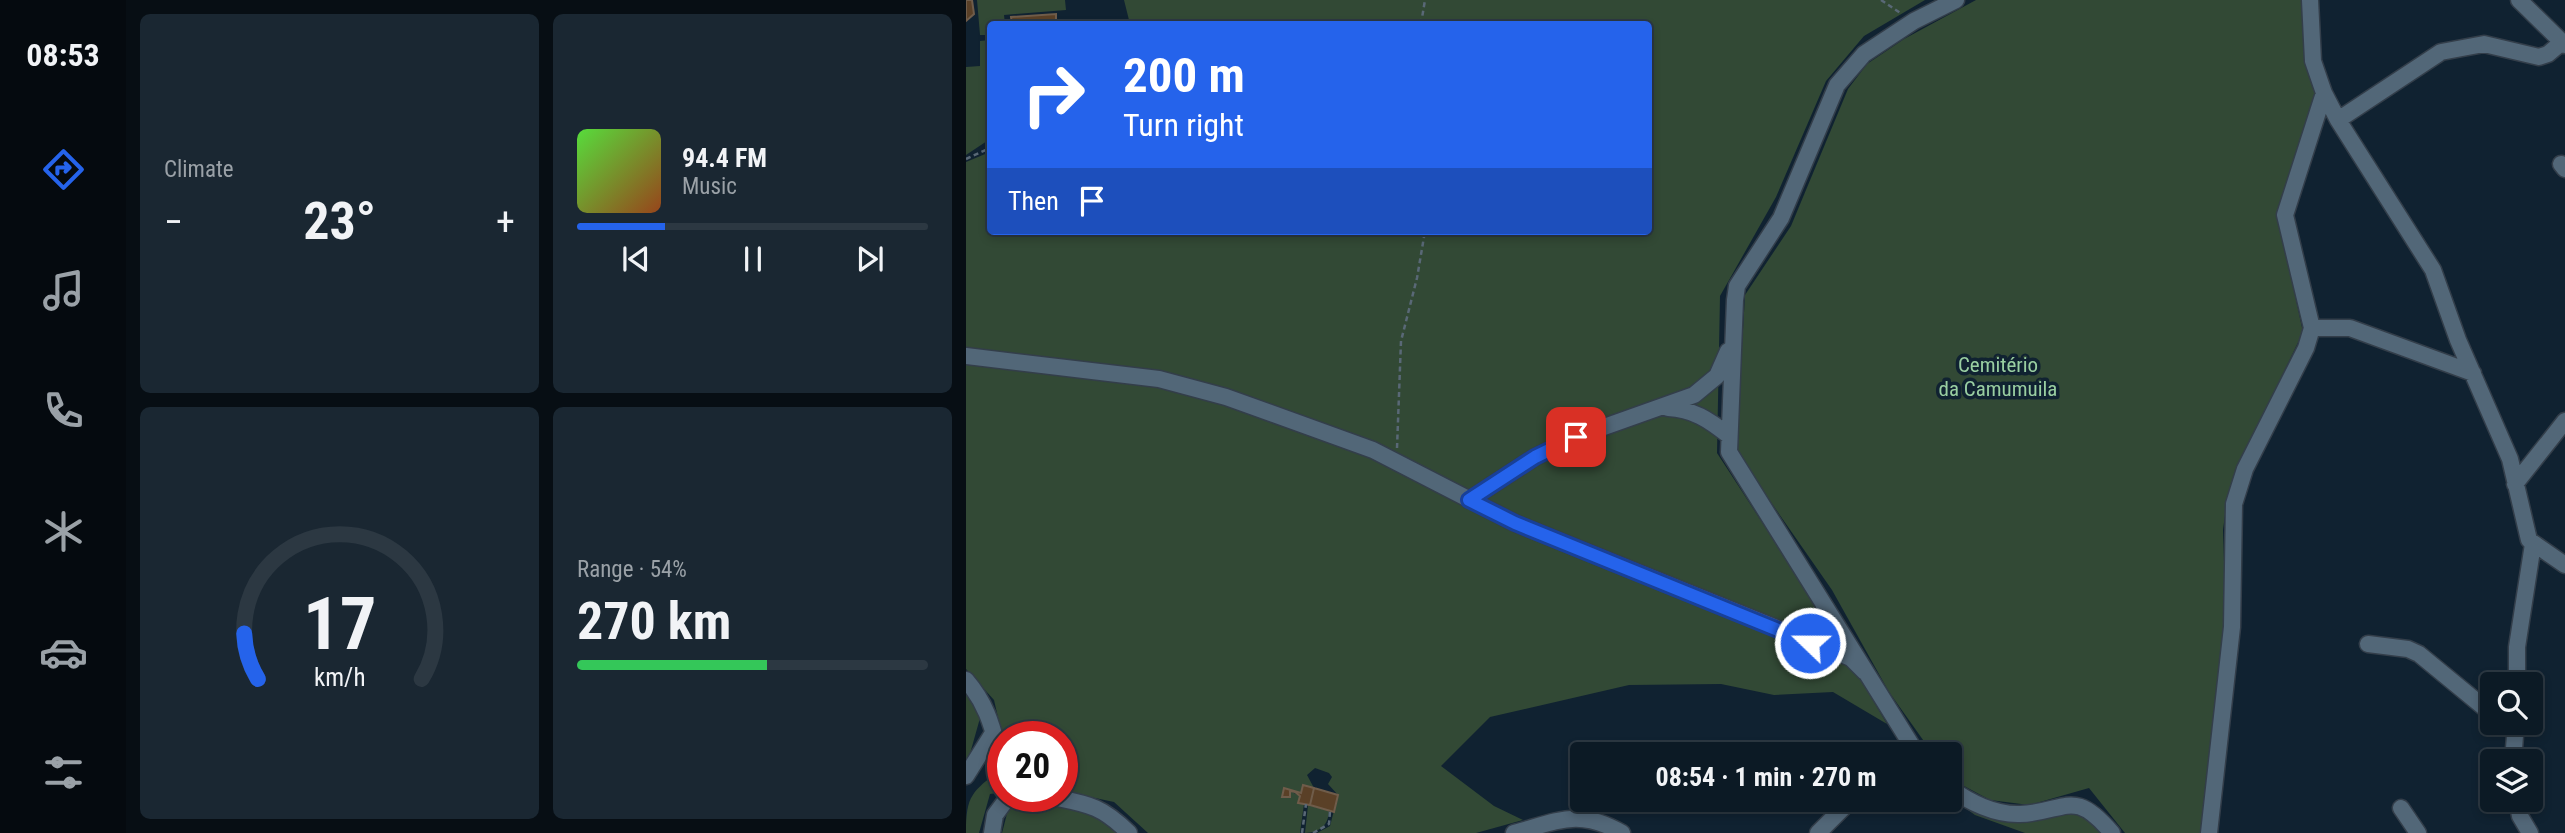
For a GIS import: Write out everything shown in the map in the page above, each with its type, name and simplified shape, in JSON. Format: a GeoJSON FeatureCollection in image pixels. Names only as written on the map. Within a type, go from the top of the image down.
{"type":"FeatureCollection","features":[{"type":"Feature","properties":{"kind":"street"},"geometry":{"type":"LineString","coordinates":[[1909,742],[1830,610],[1737,469],[1729,452],[1732,343],[1737,286],[1781,218],[1837,85],[1864,54],[1914,21],[1956,0]]}},
{"type":"Feature","properties":{"kind":"street"},"geometry":{"type":"LineString","coordinates":[[2310,0],[2313,61],[2324,93],[2338,120],[2433,270],[2510,459],[2526,534],[2533,544],[2565,565]]}},
{"type":"Feature","properties":{"kind":"street"},"geometry":{"type":"LineString","coordinates":[[2338,120],[2441,52],[2484,44],[2539,57],[2563,44],[2519,0]]}},
{"type":"Feature","properties":{"kind":"street"},"geometry":{"type":"LineString","coordinates":[[2209,833],[2232,627],[2234,504],[2245,469],[2306,348],[2312,328],[2285,215],[2324,93]]}},
{"type":"Feature","properties":{"kind":"street"},"geometry":{"type":"LineString","coordinates":[[2312,328],[2350,328],[2473,373]]}},
{"type":"Feature","properties":{"kind":"street"},"geometry":{"type":"LineString","coordinates":[[1469,500],[1535,457],[1576,437],[1694,395],[1717,376],[1732,343]]}},
{"type":"Feature","properties":{"kind":"street"},"geometry":{"type":"LineString","coordinates":[[966,356],[1159,380],[1277,414],[1398,461],[1515,523],[1851,658],[1865,672]]}},
{"type":"Feature","properties":{"kind":"street"},"geometry":{"type":"LineString","coordinates":[[1661,408],[1685,408],[1706,418],[1728,435]]}},
{"type":"Feature","properties":{"kind":"street"},"geometry":{"type":"LineString","coordinates":[[2515,484],[2565,421]]}},
{"type":"Feature","properties":{"kind":"street"},"geometry":{"type":"LineString","coordinates":[[2517,672],[2517,647],[2533,544]]}},
{"type":"Feature","properties":{"kind":"street"},"geometry":{"type":"LineString","coordinates":[[2368,644],[2408,649],[2419,654],[2480,704]]}},
{"type":"Feature","properties":{"kind":"street"},"geometry":{"type":"LineString","coordinates":[[966,680],[981,698],[991,721]]}},
{"type":"Feature","properties":{"kind":"street"},"geometry":{"type":"LineString","coordinates":[[966,776],[987,743]]}},
{"type":"Feature","properties":{"kind":"street"},"geometry":{"type":"LineString","coordinates":[[1962,795],[1978,805],[2020,814],[2065,804],[2077,805],[2099,817],[2112,833]]}},
{"type":"Feature","properties":{"kind":"street"},"geometry":{"type":"LineString","coordinates":[[1078,803],[1109,813],[1129,833]]}},
{"type":"Feature","properties":{"kind":"street"},"geometry":{"type":"LineString","coordinates":[[2401,808],[2418,833]]}},
{"type":"Feature","properties":{"kind":"street"},"geometry":{"type":"LineString","coordinates":[[992,833],[997,812]]}},
{"type":"Feature","properties":{"kind":"street"},"geometry":{"type":"LineString","coordinates":[[1818,833],[1839,812]]}},
{"type":"Feature","properties":{"kind":"street"},"geometry":{"type":"LineString","coordinates":[[2519,812],[2530,833]]}},
{"type":"Feature","properties":{"kind":"street"},"geometry":{"type":"LineString","coordinates":[[1514,833],[1560,819],[1584,817],[1604,822],[1622,833]]}},
{"type":"Feature","properties":{"kind":"path"},"geometry":{"type":"LineString","coordinates":[[1422,21],[1425,0]]}},
{"type":"Feature","properties":{"kind":"path"},"geometry":{"type":"LineString","coordinates":[[1881,0],[1914,21]]}},
{"type":"Feature","properties":{"kind":"path"},"geometry":{"type":"LineString","coordinates":[[966,159],[987,149]]}},
{"type":"Feature","properties":{"kind":"path"},"geometry":{"type":"LineString","coordinates":[[1398,461],[1397,385],[1401,341],[1417,278],[1423,235]]}},
{"type":"Feature","properties":{"kind":"path"},"geometry":{"type":"LineString","coordinates":[[1303,833],[1306,804]]}},
{"type":"Feature","properties":{"kind":"path"},"geometry":{"type":"LineString","coordinates":[[1313,833],[1327,827],[1330,811]]}},
{"type":"Feature","properties":{"kind":"green space"},"geometry":{"type":"Polygon","coordinates":[[[977,0],[1065,0],[1066,10],[1004,15],[1005,21],[987,21],[987,35],[980,35],[977,0]]]}},
{"type":"Feature","properties":{"kind":"green space"},"geometry":{"type":"Polygon","coordinates":[[[1124,0],[1925,0],[1864,36],[1826,81],[1776,197],[1720,296],[1717,453],[1827,622],[1887,724],[1833,692],[1774,695],[1721,684],[1629,685],[1490,717],[1441,766],[1494,806],[1523,820],[1476,833],[1317,833],[1330,826],[1338,795],[1328,784],[1332,777],[1329,773],[1315,768],[1307,775],[1314,788],[1301,793],[1283,788],[1283,797],[1289,797],[1290,791],[1300,796],[1298,802],[1304,804],[1300,833],[1148,833],[1114,802],[1078,794],[1078,721],[999,721],[994,700],[966,669],[966,162],[987,153],[987,235],[1652,235],[1652,21],[1129,21],[1124,0]]]}},
{"type":"Feature","properties":{"kind":"green space","name":"Cemitério da Camumuila"},"geometry":{"type":"Polygon","coordinates":[[[1976,0],[2303,0],[2305,53],[2317,90],[2279,221],[2303,332],[2237,470],[2227,500],[2223,530],[2226,625],[2203,833],[2125,833],[2089,788],[2029,805],[1990,800],[1962,785],[1962,742],[1924,742],[1889,692],[1832,590],[1736,452],[1745,295],[1791,226],[1848,89],[1867,64],[1904,39],[1976,0]]]}},
{"type":"Feature","properties":{"kind":"green space"},"geometry":{"type":"Polygon","coordinates":[[[987,40],[987,141],[966,155],[966,67],[980,66],[980,41],[987,40]]]}},
{"type":"Feature","properties":{"kind":"green space"},"geometry":{"type":"Polygon","coordinates":[[[966,687],[982,711],[966,768],[966,687]]]}},
{"type":"Feature","properties":{"kind":"green space"},"geometry":{"type":"Polygon","coordinates":[[[987,780],[987,805],[979,833],[966,833],[969,802],[987,780]]]}},
{"type":"Feature","properties":{"kind":"green space"},"geometry":{"type":"Polygon","coordinates":[[[1962,800],[1973,806],[2073,809],[2107,833],[2025,833],[1975,815],[1962,806],[1962,800]]]}},
{"type":"Feature","properties":{"kind":"green space"},"geometry":{"type":"Polygon","coordinates":[[[1308,805],[1329,811],[1327,821],[1322,827],[1305,833],[1308,805]]]}},
{"type":"Feature","properties":{"kind":"green space"},"geometry":{"type":"Polygon","coordinates":[[[1078,811],[1098,816],[1116,833],[1002,833],[1007,812],[1078,811]]]}},
{"type":"Feature","properties":{"kind":"building"},"geometry":{"type":"Polygon","coordinates":[[[966,0],[972,0],[974,14],[966,21],[966,0]]]}},
{"type":"Feature","properties":{"kind":"building"},"geometry":{"type":"Polygon","coordinates":[[[1056,14],[1056,21],[1012,21],[1011,17],[1056,14]]]}},
{"type":"Feature","properties":{"kind":"building"},"geometry":{"type":"Polygon","coordinates":[[[1303,785],[1314,788],[1310,805],[1298,803],[1300,796],[1295,792],[1290,791],[1290,797],[1282,797],[1284,788],[1301,793],[1303,785]]]}},
{"type":"Feature","properties":{"kind":"building"},"geometry":{"type":"Polygon","coordinates":[[[1314,788],[1338,795],[1334,812],[1310,805],[1314,788]]]}},
{"type":"Feature","properties":{"kind":"route"},"geometry":{"type":"LineString","coordinates":[[1576,437],[1499,478],[1469,500],[1515,523],[1810,643]]}}]}
